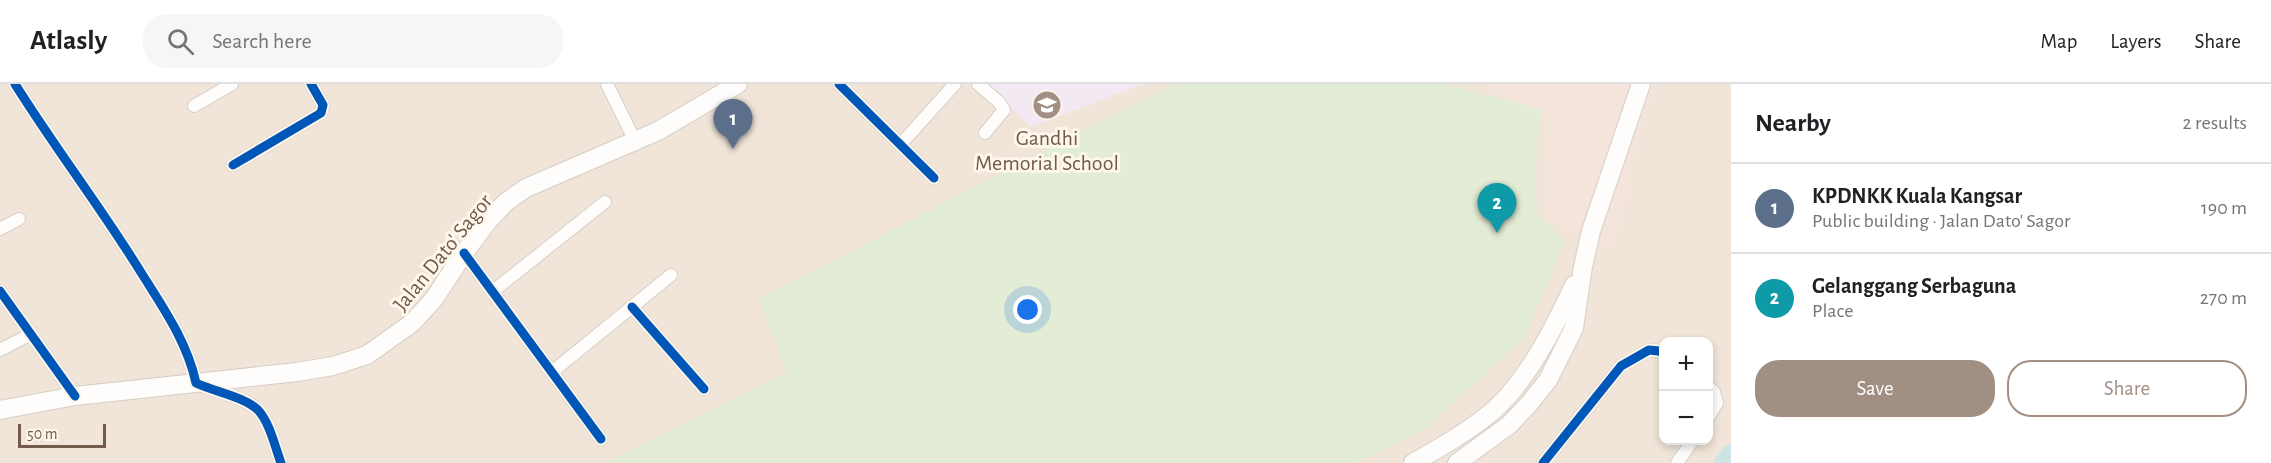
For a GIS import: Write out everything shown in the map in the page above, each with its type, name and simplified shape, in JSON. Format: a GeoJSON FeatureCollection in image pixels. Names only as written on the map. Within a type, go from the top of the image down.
{"type":"FeatureCollection","features":[{"type":"Feature","properties":{"kind":"main road","name":"Jalan Dato' Sagor"},"geometry":{"type":"LineString","coordinates":[[0,410],[75,396],[297,372],[333,366],[367,355],[412,323],[434,299],[464,253],[488,221],[506,202],[526,188],[658,131],[738,84]]}},
{"type":"Feature","properties":{"kind":"main road"},"geometry":{"type":"LineString","coordinates":[[1457,463],[1481,455],[1529,404],[1548,380],[1574,328],[1591,231],[1641,84]]}},
{"type":"Feature","properties":{"kind":"main road"},"geometry":{"type":"LineString","coordinates":[[1413,463],[1495,409],[1530,366],[1560,315],[1583,267]]}},
{"type":"Feature","properties":{"kind":"main road"},"geometry":{"type":"LineString","coordinates":[[1469,428],[1481,455]]}},
{"type":"Feature","properties":{"kind":"street"},"geometry":{"type":"LineString","coordinates":[[15,84],[120,239],[174,324],[191,361],[196,383],[244,402],[257,410],[265,420],[281,463]]}},
{"type":"Feature","properties":{"kind":"street"},"geometry":{"type":"LineString","coordinates":[[194,106],[232,84]]}},
{"type":"Feature","properties":{"kind":"street"},"geometry":{"type":"LineString","coordinates":[[233,165],[321,112],[323,105],[311,84]]}},
{"type":"Feature","properties":{"kind":"street"},"geometry":{"type":"LineString","coordinates":[[607,84],[635,141]]}},
{"type":"Feature","properties":{"kind":"street"},"geometry":{"type":"LineString","coordinates":[[839,84],[934,178]]}},
{"type":"Feature","properties":{"kind":"street"},"geometry":{"type":"LineString","coordinates":[[900,145],[955,84]]}},
{"type":"Feature","properties":{"kind":"street"},"geometry":{"type":"LineString","coordinates":[[978,84],[999,102],[1004,110],[985,133]]}},
{"type":"Feature","properties":{"kind":"street"},"geometry":{"type":"LineString","coordinates":[[492,292],[605,202]]}},
{"type":"Feature","properties":{"kind":"street"},"geometry":{"type":"LineString","coordinates":[[0,229],[19,219]]}},
{"type":"Feature","properties":{"kind":"street"},"geometry":{"type":"LineString","coordinates":[[464,253],[601,439]]}},
{"type":"Feature","properties":{"kind":"street"},"geometry":{"type":"LineString","coordinates":[[552,372],[671,275]]}},
{"type":"Feature","properties":{"kind":"street"},"geometry":{"type":"LineString","coordinates":[[0,291],[75,396]]}},
{"type":"Feature","properties":{"kind":"street"},"geometry":{"type":"LineString","coordinates":[[632,307],[704,389]]}},
{"type":"Feature","properties":{"kind":"street"},"geometry":{"type":"LineString","coordinates":[[0,350],[31,334]]}},
{"type":"Feature","properties":{"kind":"street"},"geometry":{"type":"LineString","coordinates":[[1543,463],[1621,366],[1649,350],[1659,351]]}},
{"type":"Feature","properties":{"kind":"street"},"geometry":{"type":"LineString","coordinates":[[1713,391],[1716,404],[1713,409]]}},
{"type":"Feature","properties":{"kind":"street"},"geometry":{"type":"LineString","coordinates":[[1677,463],[1690,445]]}},
{"type":"Feature","properties":{"kind":"shaded area"},"geometry":{"type":"Polygon","coordinates":[[[0,84],[1731,84],[1731,463],[0,463],[0,84]]]}},
{"type":"Feature","properties":{"kind":"shaded area","name":"Gandhi Memorial School"},"geometry":{"type":"Polygon","coordinates":[[[985,84],[1143,84],[1031,127],[985,84]]]}},
{"type":"Feature","properties":{"kind":"shaded area"},"geometry":{"type":"Polygon","coordinates":[[[1492,84],[1656,84],[1636,143],[1614,247],[1546,219],[1549,118],[1491,88],[1492,84]]]}},
{"type":"Feature","properties":{"kind":"green space"},"geometry":{"type":"Polygon","coordinates":[[[1174,84],[1444,84],[1540,109],[1534,194],[1539,217],[1565,240],[1525,337],[1423,431],[1355,463],[604,463],[787,372],[759,299],[1174,84]]]}},
{"type":"Feature","properties":{"kind":"waterway"},"geometry":{"type":"LineString","coordinates":[[1725,463],[1731,455]]}},
{"type":"Feature","properties":{"kind":"cycle path"},"geometry":{"type":"LineString","coordinates":[[15,84],[127,250],[166,313],[181,340],[196,383],[237,398],[258,410],[269,428],[281,463]]}},
{"type":"Feature","properties":{"kind":"cycle path"},"geometry":{"type":"LineString","coordinates":[[233,165],[321,113],[323,105],[311,84]]}},
{"type":"Feature","properties":{"kind":"cycle path"},"geometry":{"type":"LineString","coordinates":[[839,84],[934,178]]}},
{"type":"Feature","properties":{"kind":"cycle path"},"geometry":{"type":"LineString","coordinates":[[464,253],[601,439]]}},
{"type":"Feature","properties":{"kind":"cycle path"},"geometry":{"type":"LineString","coordinates":[[0,291],[75,396]]}},
{"type":"Feature","properties":{"kind":"cycle path"},"geometry":{"type":"LineString","coordinates":[[632,307],[704,389]]}},
{"type":"Feature","properties":{"kind":"cycle path"},"geometry":{"type":"LineString","coordinates":[[1543,463],[1621,366],[1649,350],[1659,351]]}},
{"type":"Feature","properties":{"kind":"place","name":"Gandhi Memorial School"},"geometry":{"type":"Point","coordinates":[1047,105]}},
{"type":"Feature","properties":{"kind":"place","name":"KPDNKK Kuala Kangsar"},"geometry":{"type":"Point","coordinates":[733,149]}},
{"type":"Feature","properties":{"kind":"place","name":"Gelanggang Serbaguna"},"geometry":{"type":"Point","coordinates":[1497,233]}}]}
